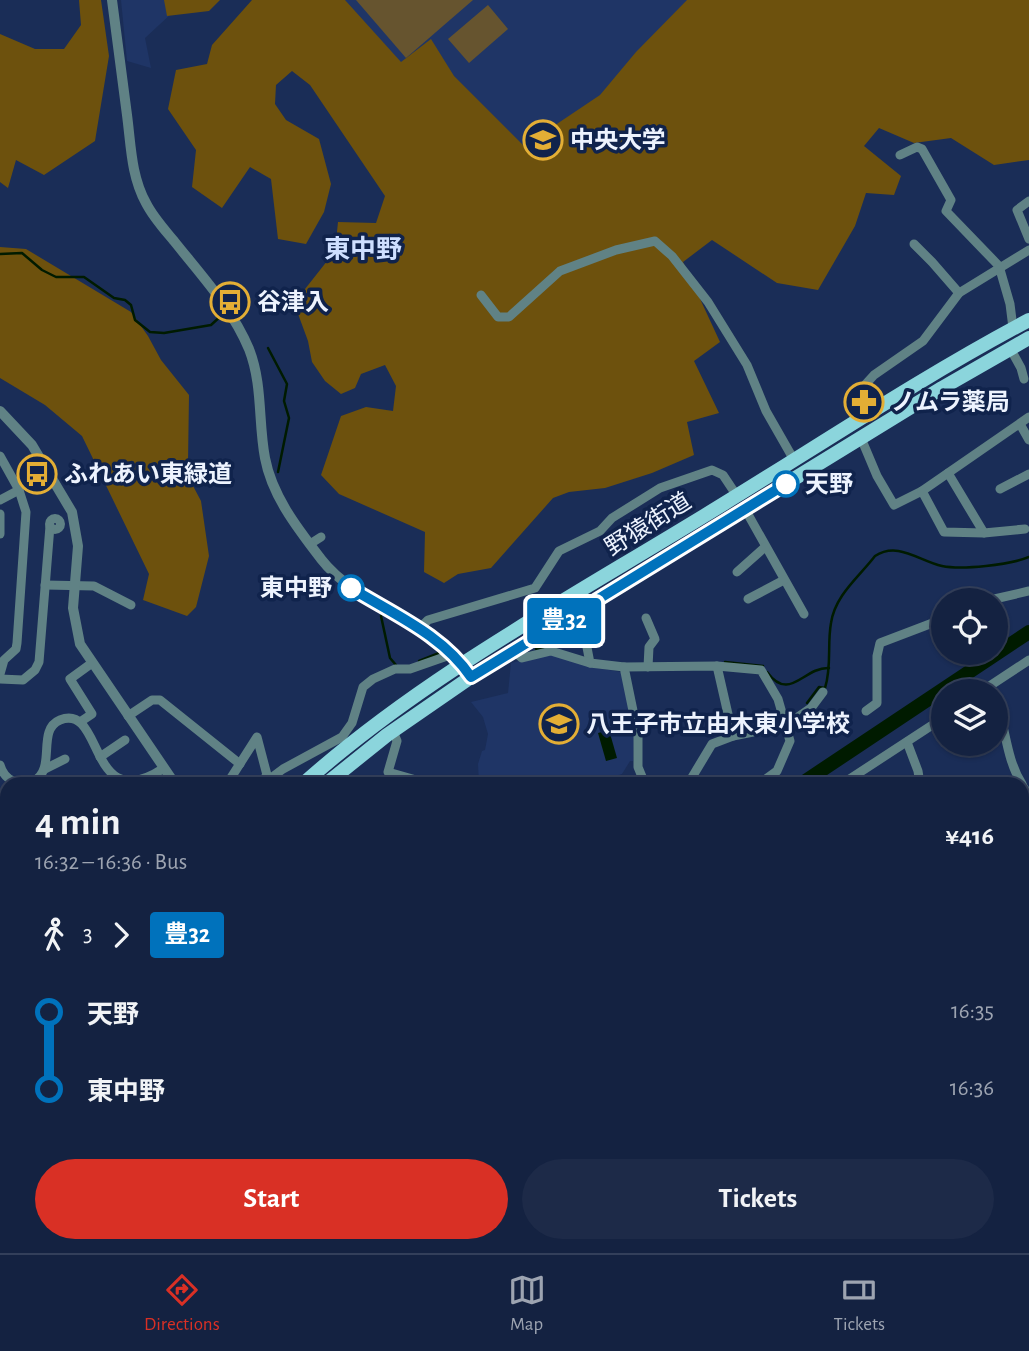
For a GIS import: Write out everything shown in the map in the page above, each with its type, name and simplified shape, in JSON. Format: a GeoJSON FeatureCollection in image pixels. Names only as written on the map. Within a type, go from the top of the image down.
{"type":"FeatureCollection","features":[{"type":"Feature","properties":{"kind":"main road","name":"野猿街道"},"geometry":{"type":"LineString","coordinates":[[309,777],[334,749],[429,685],[458,659],[713,511],[794,460],[853,417],[1029,320]]}},
{"type":"Feature","properties":{"kind":"main road"},"geometry":{"type":"LineString","coordinates":[[1013,328],[1020,343]]}},
{"type":"Feature","properties":{"kind":"main road","name":"野猿街道"},"geometry":{"type":"LineString","coordinates":[[335,777],[393,731],[471,677],[1020,343]]}},
{"type":"Feature","properties":{"kind":"main road"},"geometry":{"type":"LineString","coordinates":[[853,417],[861,438]]}},
{"type":"Feature","properties":{"kind":"main road"},"geometry":{"type":"LineString","coordinates":[[737,496],[745,509]]}},
{"type":"Feature","properties":{"kind":"main road"},"geometry":{"type":"LineString","coordinates":[[713,511],[723,510],[728,515],[726,521]]}},
{"type":"Feature","properties":{"kind":"street"},"geometry":{"type":"LineString","coordinates":[[112,0],[132,161],[140,190],[153,215],[222,301],[242,333],[257,375],[263,450],[268,474],[283,505],[310,544],[343,583],[419,628],[458,659],[471,677]]}},
{"type":"Feature","properties":{"kind":"street"},"geometry":{"type":"LineString","coordinates":[[900,155],[917,147],[922,149],[951,201],[946,211],[999,266],[1010,304],[1013,328]]}},
{"type":"Feature","properties":{"kind":"street"},"geometry":{"type":"LineString","coordinates":[[1029,201],[1017,210],[1029,239]]}},
{"type":"Feature","properties":{"kind":"street"},"geometry":{"type":"LineString","coordinates":[[481,295],[498,317],[509,317],[560,271],[616,250],[655,241],[672,256],[708,303],[747,365],[766,411],[794,460]]}},
{"type":"Feature","properties":{"kind":"street"},"geometry":{"type":"LineString","coordinates":[[914,244],[959,293]]}},
{"type":"Feature","properties":{"kind":"street"},"geometry":{"type":"LineString","coordinates":[[853,417],[863,386],[874,375],[923,341],[959,293],[1029,250]]}},
{"type":"Feature","properties":{"kind":"street"},"geometry":{"type":"LineString","coordinates":[[1020,343],[1024,379]]}},
{"type":"Feature","properties":{"kind":"street"},"geometry":{"type":"LineString","coordinates":[[0,411],[32,445],[72,512],[78,546],[73,608],[77,635],[92,663],[170,777]]}},
{"type":"Feature","properties":{"kind":"street"},"geometry":{"type":"LineString","coordinates":[[861,438],[877,476],[894,505],[922,491],[1029,417]]}},
{"type":"Feature","properties":{"kind":"street"},"geometry":{"type":"LineString","coordinates":[[1020,424],[1029,440]]}},
{"type":"Feature","properties":{"kind":"street"},"geometry":{"type":"LineString","coordinates":[[0,456],[19,489],[26,512],[17,643],[16,649],[4,660],[0,677],[23,680],[35,670],[39,662],[50,526]]}},
{"type":"Feature","properties":{"kind":"street"},"geometry":{"type":"LineString","coordinates":[[419,628],[428,620],[535,588],[558,551],[600,531],[612,518],[660,488],[715,470],[723,475],[737,496]]}},
{"type":"Feature","properties":{"kind":"street"},"geometry":{"type":"LineString","coordinates":[[948,473],[984,533]]}},
{"type":"Feature","properties":{"kind":"street"},"geometry":{"type":"LineString","coordinates":[[1000,489],[1029,474]]}},
{"type":"Feature","properties":{"kind":"street"},"geometry":{"type":"LineString","coordinates":[[0,500],[19,489]]}},
{"type":"Feature","properties":{"kind":"street"},"geometry":{"type":"LineString","coordinates":[[922,491],[944,532],[984,533],[1025,529]]}},
{"type":"Feature","properties":{"kind":"street"},"geometry":{"type":"LineString","coordinates":[[745,509],[804,614]]}},
{"type":"Feature","properties":{"kind":"street"},"geometry":{"type":"LineString","coordinates":[[0,514],[0,534]]}},
{"type":"Feature","properties":{"kind":"street"},"geometry":{"type":"LineString","coordinates":[[310,544],[321,537]]}},
{"type":"Feature","properties":{"kind":"street"},"geometry":{"type":"LineString","coordinates":[[737,572],[765,547]]}},
{"type":"Feature","properties":{"kind":"street"},"geometry":{"type":"LineString","coordinates":[[748,599],[784,580]]}},
{"type":"Feature","properties":{"kind":"street"},"geometry":{"type":"LineString","coordinates":[[45,585],[94,586],[131,605]]}},
{"type":"Feature","properties":{"kind":"street"},"geometry":{"type":"LineString","coordinates":[[1008,596],[1029,591]]}},
{"type":"Feature","properties":{"kind":"street"},"geometry":{"type":"LineString","coordinates":[[580,611],[590,663]]}},
{"type":"Feature","properties":{"kind":"street"},"geometry":{"type":"LineString","coordinates":[[646,618],[655,639],[649,647],[648,667]]}},
{"type":"Feature","properties":{"kind":"street"},"geometry":{"type":"LineString","coordinates":[[866,711],[877,703],[877,656],[880,643],[931,624]]}},
{"type":"Feature","properties":{"kind":"street"},"geometry":{"type":"LineString","coordinates":[[514,651],[522,658],[551,651],[590,663],[625,667],[717,666],[761,670],[778,699],[789,741],[776,777]]}},
{"type":"Feature","properties":{"kind":"street"},"geometry":{"type":"LineString","coordinates":[[272,777],[283,769],[334,749],[348,730],[363,687],[369,682],[395,669],[410,669],[458,659]]}},
{"type":"Feature","properties":{"kind":"street"},"geometry":{"type":"LineString","coordinates":[[1002,679],[1029,660]]}},
{"type":"Feature","properties":{"kind":"street"},"geometry":{"type":"LineString","coordinates":[[80,722],[92,714],[70,678],[92,663]]}},
{"type":"Feature","properties":{"kind":"street"},"geometry":{"type":"LineString","coordinates":[[717,666],[733,736]]}},
{"type":"Feature","properties":{"kind":"street"},"geometry":{"type":"LineString","coordinates":[[625,667],[638,735],[638,767],[642,777]]}},
{"type":"Feature","properties":{"kind":"street"},"geometry":{"type":"LineString","coordinates":[[692,777],[712,744],[733,736],[785,726],[811,708],[823,692]]}},
{"type":"Feature","properties":{"kind":"street"},"geometry":{"type":"LineString","coordinates":[[128,716],[152,700],[160,700],[240,764]]}},
{"type":"Feature","properties":{"kind":"street"},"geometry":{"type":"LineString","coordinates":[[38,777],[44,769],[50,729],[60,720],[73,719],[80,722],[100,757],[115,777]]}},
{"type":"Feature","properties":{"kind":"street"},"geometry":{"type":"LineString","coordinates":[[853,777],[931,726]]}},
{"type":"Feature","properties":{"kind":"street"},"geometry":{"type":"LineString","coordinates":[[393,731],[397,741],[388,772],[406,777]]}},
{"type":"Feature","properties":{"kind":"street"},"geometry":{"type":"LineString","coordinates":[[232,777],[257,737],[265,777]]}},
{"type":"Feature","properties":{"kind":"street"},"geometry":{"type":"LineString","coordinates":[[100,757],[125,740]]}},
{"type":"Feature","properties":{"kind":"street"},"geometry":{"type":"LineString","coordinates":[[907,743],[918,777]]}},
{"type":"Feature","properties":{"kind":"street"},"geometry":{"type":"LineString","coordinates":[[1008,754],[1017,777]]}},
{"type":"Feature","properties":{"kind":"street"},"geometry":{"type":"LineString","coordinates":[[44,769],[65,759]]}},
{"type":"Feature","properties":{"kind":"street"},"geometry":{"type":"LineString","coordinates":[[150,777],[164,768]]}},
{"type":"Feature","properties":{"kind":"shaded area"},"geometry":{"type":"Polygon","coordinates":[[[79,0],[101,0],[109,56],[95,141],[44,175],[16,160],[8,188],[0,182],[0,34],[35,49],[64,49],[81,25],[79,0]]]}},
{"type":"Feature","properties":{"kind":"shaded area"},"geometry":{"type":"Polygon","coordinates":[[[121,0],[186,0],[145,38],[151,68],[127,61],[121,0]]]}},
{"type":"Feature","properties":{"kind":"shaded area"},"geometry":{"type":"Polygon","coordinates":[[[164,0],[220,0],[209,11],[167,16],[164,0]]]}},
{"type":"Feature","properties":{"kind":"shaded area"},"geometry":{"type":"Polygon","coordinates":[[[252,0],[345,0],[401,62],[431,39],[454,76],[524,146],[600,95],[636,52],[687,0],[1029,0],[1029,160],[994,165],[951,138],[914,143],[879,128],[864,146],[901,176],[894,195],[866,193],[855,226],[818,290],[777,283],[712,240],[683,262],[720,342],[694,361],[719,413],[687,422],[694,455],[652,473],[605,488],[569,492],[553,498],[491,568],[458,574],[444,583],[424,572],[425,532],[339,494],[321,475],[341,416],[366,407],[393,411],[396,386],[385,365],[361,374],[355,388],[341,394],[325,381],[312,362],[308,341],[294,303],[335,251],[338,222],[376,223],[385,196],[310,85],[292,71],[276,85],[275,104],[286,120],[319,139],[331,184],[324,212],[306,244],[278,239],[271,179],[250,167],[222,208],[192,187],[196,150],[168,109],[176,70],[207,64],[212,45],[252,0]]]}},
{"type":"Feature","properties":{"kind":"shaded area","name":"中央大学"},"geometry":{"type":"Polygon","coordinates":[[[275,0],[705,0],[545,189],[275,0]]]}},
{"type":"Feature","properties":{"kind":"shaded area"},"geometry":{"type":"Polygon","coordinates":[[[356,0],[473,0],[406,58],[356,0]]]}},
{"type":"Feature","properties":{"kind":"shaded area"},"geometry":{"type":"Polygon","coordinates":[[[488,5],[508,29],[469,63],[448,39],[488,5]]]}},
{"type":"Feature","properties":{"kind":"shaded area"},"geometry":{"type":"Polygon","coordinates":[[[0,247],[26,249],[131,312],[161,360],[189,395],[188,463],[192,484],[201,501],[209,556],[196,607],[187,616],[143,600],[149,574],[82,436],[45,405],[0,378],[0,247]]]}},
{"type":"Feature","properties":{"kind":"shaded area","name":"八王子市立由木東小学校"},"geometry":{"type":"Polygon","coordinates":[[[550,653],[597,668],[621,672],[634,732],[633,761],[630,761],[622,774],[612,777],[479,777],[478,764],[482,751],[485,750],[488,734],[483,717],[471,702],[508,693],[511,663],[550,653]]]}},
{"type":"Feature","properties":{"kind":"shaded area"},"geometry":{"type":"Polygon","coordinates":[[[609,730],[617,758],[606,761],[598,733],[609,730]]]}},
{"type":"Feature","properties":{"kind":"waterway"},"geometry":{"type":"LineString","coordinates":[[0,254],[22,253],[42,270],[56,277],[84,277],[114,298],[125,300],[131,305],[135,320],[150,332],[164,333],[211,325],[222,315]]}},
{"type":"Feature","properties":{"kind":"waterway"},"geometry":{"type":"LineString","coordinates":[[268,348],[287,384],[284,401],[289,418],[278,472]]}},
{"type":"Feature","properties":{"kind":"waterway"},"geometry":{"type":"LineString","coordinates":[[807,703],[819,687],[825,688],[831,623],[837,604],[875,556],[884,552],[900,551],[933,564],[961,567],[998,564],[1029,557]]}},
{"type":"Feature","properties":{"kind":"waterway"},"geometry":{"type":"LineString","coordinates":[[381,616],[390,658],[396,665]]}},
{"type":"Feature","properties":{"kind":"waterway"},"geometry":{"type":"LineString","coordinates":[[812,777],[1029,632]]}},
{"type":"Feature","properties":{"kind":"waterway"},"geometry":{"type":"LineString","coordinates":[[536,649],[553,647]]}},
{"type":"Feature","properties":{"kind":"waterway"},"geometry":{"type":"LineString","coordinates":[[419,661],[439,653]]}},
{"type":"Feature","properties":{"kind":"waterway"},"geometry":{"type":"LineString","coordinates":[[725,662],[763,666]]}},
{"type":"Feature","properties":{"kind":"waterway"},"geometry":{"type":"LineString","coordinates":[[767,672],[775,681],[790,684],[820,669],[829,668]]}},
{"type":"Feature","properties":{"kind":"bus line","name":"豊32"},"geometry":{"type":"LineString","coordinates":[[351,588],[436,640],[456,656],[471,677],[786,484]]}},
{"type":"Feature","properties":{"kind":"place","name":"中央大学"},"geometry":{"type":"Point","coordinates":[543,140]}},
{"type":"Feature","properties":{"kind":"place","name":"谷津入"},"geometry":{"type":"Point","coordinates":[230,302]}},
{"type":"Feature","properties":{"kind":"place","name":"ノムラ薬局"},"geometry":{"type":"Point","coordinates":[864,402]}},
{"type":"Feature","properties":{"kind":"place","name":"ふれあい東緑道"},"geometry":{"type":"Point","coordinates":[37,474]}},
{"type":"Feature","properties":{"kind":"place","name":"天野"},"geometry":{"type":"Point","coordinates":[786,484]}},
{"type":"Feature","properties":{"kind":"place","name":"東中野"},"geometry":{"type":"Point","coordinates":[351,588]}},
{"type":"Feature","properties":{"kind":"place","name":"八王子市立由木東小学校"},"geometry":{"type":"Point","coordinates":[559,724]}},
{"type":"Feature","properties":{"kind":"district","name":"東中野"},"geometry":{"type":"Point","coordinates":[363,249]}}]}
